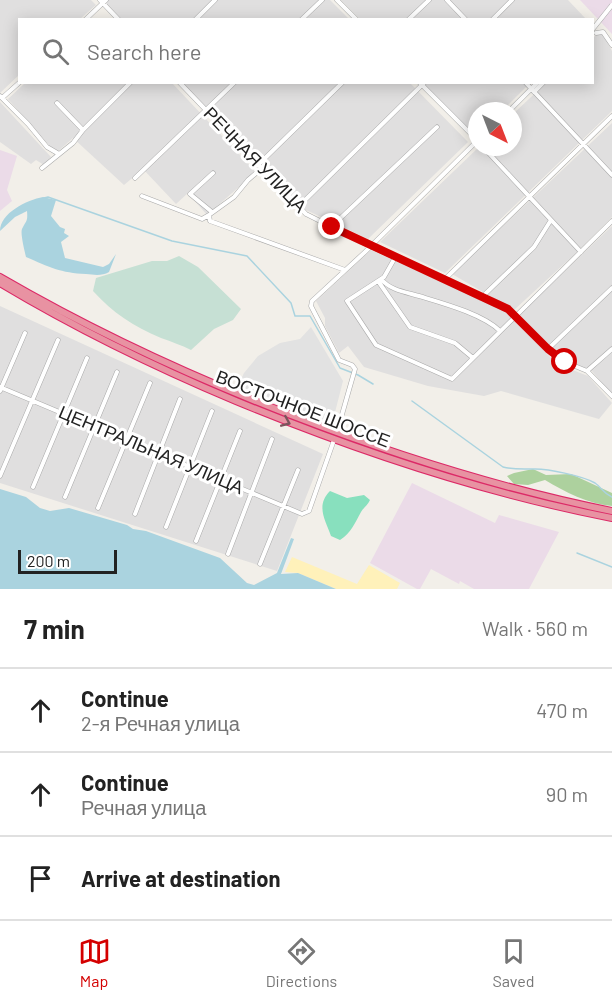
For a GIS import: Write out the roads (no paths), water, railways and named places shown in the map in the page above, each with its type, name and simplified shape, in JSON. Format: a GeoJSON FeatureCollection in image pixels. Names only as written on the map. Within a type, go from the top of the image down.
{"type":"FeatureCollection","features":[{"type":"Feature","properties":{"kind":"highway","name":"ВОСТОЧНОЕ ШОССЕ"},"geometry":{"type":"LineString","coordinates":[[0,277],[111,338],[249,399],[480,486],[612,518]]}},
{"type":"Feature","properties":{"kind":"highway","name":"ВОСТОЧНОЕ ШОССЕ"},"geometry":{"type":"LineString","coordinates":[[0,283],[123,350],[233,399],[334,440],[429,468],[612,511]]}},
{"type":"Feature","properties":{"kind":"highway"},"geometry":{"type":"LineString","coordinates":[[233,399],[222,392],[226,391],[249,399]]}},
{"type":"Feature","properties":{"kind":"street"},"geometry":{"type":"LineString","coordinates":[[197,18],[215,0]]}},
{"type":"Feature","properties":{"kind":"street"},"geometry":{"type":"LineString","coordinates":[[303,18],[321,0]]}},
{"type":"Feature","properties":{"kind":"street"},"geometry":{"type":"LineString","coordinates":[[337,0],[355,18]]}},
{"type":"Feature","properties":{"kind":"street"},"geometry":{"type":"LineString","coordinates":[[410,18],[429,0]]}},
{"type":"Feature","properties":{"kind":"street"},"geometry":{"type":"LineString","coordinates":[[447,0],[463,18]]}},
{"type":"Feature","properties":{"kind":"street"},"geometry":{"type":"LineString","coordinates":[[494,18],[512,0]]}},
{"type":"Feature","properties":{"kind":"street"},"geometry":{"type":"LineString","coordinates":[[87,18],[103,1],[117,18]]}},
{"type":"Feature","properties":{"kind":"street"},"geometry":{"type":"LineString","coordinates":[[594,31],[612,5]]}},
{"type":"Feature","properties":{"kind":"street"},"geometry":{"type":"LineString","coordinates":[[594,32],[603,32],[612,45]]}},
{"type":"Feature","properties":{"kind":"street"},"geometry":{"type":"LineString","coordinates":[[18,84],[1,97],[47,147],[59,154]]}},
{"type":"Feature","properties":{"kind":"street"},"geometry":{"type":"LineString","coordinates":[[42,168],[73,143],[129,84]]}},
{"type":"Feature","properties":{"kind":"street","name":"РЕЧНАЯ УЛИЦА"},"geometry":{"type":"LineString","coordinates":[[181,84],[298,207],[312,217],[370,246],[483,296],[516,315],[548,349],[565,362],[587,371],[612,396]]}},
{"type":"Feature","properties":{"kind":"street"},"geometry":{"type":"LineString","coordinates":[[135,178],[233,84]]}},
{"type":"Feature","properties":{"kind":"street"},"geometry":{"type":"LineString","coordinates":[[142,196],[202,219],[211,214],[234,197],[341,84]]}},
{"type":"Feature","properties":{"kind":"street"},"geometry":{"type":"LineString","coordinates":[[298,207],[421,84]]}},
{"type":"Feature","properties":{"kind":"street"},"geometry":{"type":"LineString","coordinates":[[423,84],[466,129]]}},
{"type":"Feature","properties":{"kind":"street"},"geometry":{"type":"LineString","coordinates":[[517,102],[532,86],[612,174]]}},
{"type":"Feature","properties":{"kind":"street"},"geometry":{"type":"LineString","coordinates":[[57,103],[83,130]]}},
{"type":"Feature","properties":{"kind":"street"},"geometry":{"type":"LineString","coordinates":[[445,279],[612,116]]}},
{"type":"Feature","properties":{"kind":"street"},"geometry":{"type":"LineString","coordinates":[[332,227],[437,127]]}},
{"type":"Feature","properties":{"kind":"street"},"geometry":{"type":"LineString","coordinates":[[337,433],[354,369],[352,365],[339,360],[311,306],[316,296],[468,150]]}},
{"type":"Feature","properties":{"kind":"street"},"geometry":{"type":"LineString","coordinates":[[491,156],[581,252]]}},
{"type":"Feature","properties":{"kind":"street"},"geometry":{"type":"LineString","coordinates":[[211,214],[190,194],[213,173]]}},
{"type":"Feature","properties":{"kind":"street"},"geometry":{"type":"LineString","coordinates":[[211,214],[210,221],[345,270]]}},
{"type":"Feature","properties":{"kind":"street"},"geometry":{"type":"LineString","coordinates":[[483,296],[534,247],[550,220]]}},
{"type":"Feature","properties":{"kind":"street"},"geometry":{"type":"LineString","coordinates":[[396,256],[379,280],[347,301],[376,345],[382,350],[452,379],[612,221]]}},
{"type":"Feature","properties":{"kind":"street"},"geometry":{"type":"LineString","coordinates":[[379,280],[387,286],[433,300],[491,323],[500,331]]}},
{"type":"Feature","properties":{"kind":"street"},"geometry":{"type":"LineString","coordinates":[[379,280],[410,327],[455,343],[473,358]]}},
{"type":"Feature","properties":{"kind":"street"},"geometry":{"type":"LineString","coordinates":[[548,349],[612,288]]}},
{"type":"Feature","properties":{"kind":"street"},"geometry":{"type":"LineString","coordinates":[[0,388],[25,333]]}},
{"type":"Feature","properties":{"kind":"street"},"geometry":{"type":"LineString","coordinates":[[0,476],[58,340]]}},
{"type":"Feature","properties":{"kind":"street"},"geometry":{"type":"LineString","coordinates":[[587,371],[612,349]]}},
{"type":"Feature","properties":{"kind":"street"},"geometry":{"type":"LineString","coordinates":[[33,487],[87,358]]}},
{"type":"Feature","properties":{"kind":"street"},"geometry":{"type":"LineString","coordinates":[[65,497],[117,372]]}},
{"type":"Feature","properties":{"kind":"street"},"geometry":{"type":"LineString","coordinates":[[98,508],[150,383]]}},
{"type":"Feature","properties":{"kind":"street","name":"ЦЕНТРАЛЬНАЯ УЛИЦА"},"geometry":{"type":"LineString","coordinates":[[0,388],[302,514],[309,511],[334,440]]}},
{"type":"Feature","properties":{"kind":"street"},"geometry":{"type":"LineString","coordinates":[[135,514],[180,399]]}},
{"type":"Feature","properties":{"kind":"street"},"geometry":{"type":"LineString","coordinates":[[166,526],[212,411]]}},
{"type":"Feature","properties":{"kind":"street"},"geometry":{"type":"LineString","coordinates":[[196,541],[240,431]]}},
{"type":"Feature","properties":{"kind":"street"},"geometry":{"type":"LineString","coordinates":[[228,554],[272,439]]}},
{"type":"Feature","properties":{"kind":"street"},"geometry":{"type":"LineString","coordinates":[[260,564],[298,470]]}},
{"type":"Feature","properties":{"kind":"water"},"geometry":{"type":"Polygon","coordinates":[[[43,197],[56,200],[51,216],[69,236],[61,242],[65,258],[103,267],[109,264],[116,254],[109,272],[98,275],[62,271],[26,257],[22,229],[27,219],[27,211],[15,217],[0,231],[1,224],[9,213],[22,204],[43,197]]]}},
{"type":"Feature","properties":{"kind":"water"},"geometry":{"type":"Polygon","coordinates":[[[0,489],[26,497],[40,508],[50,511],[69,508],[127,525],[133,529],[146,531],[220,558],[247,583],[254,585],[277,573],[291,538],[294,539],[281,574],[298,573],[336,589],[0,589],[0,489]]]}},
{"type":"Feature","properties":{"kind":"waterway"},"geometry":{"type":"LineString","coordinates":[[44,198],[48,197],[172,241],[247,256],[291,303],[295,316],[310,316],[340,368],[373,384]]}},
{"type":"Feature","properties":{"kind":"waterway"},"geometry":{"type":"LineString","coordinates":[[412,401],[503,467],[549,470],[574,475],[590,480],[612,497]]}},
{"type":"Feature","properties":{"kind":"waterway"},"geometry":{"type":"LineString","coordinates":[[577,553],[612,567]]}}]}
